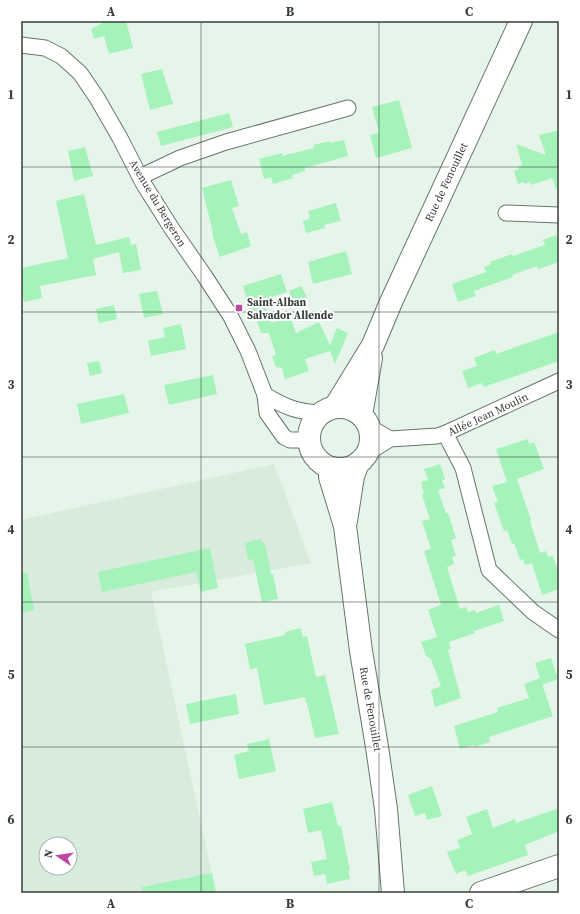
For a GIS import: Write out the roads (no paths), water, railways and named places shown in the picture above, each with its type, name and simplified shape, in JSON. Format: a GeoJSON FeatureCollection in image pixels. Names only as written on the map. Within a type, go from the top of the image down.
{"type":"FeatureCollection","features":[{"type":"Feature","properties":{"kind":"main road","name":"Rue de Fenouillet"},"geometry":{"type":"LineString","coordinates":[[299,440],[315,418],[328,410],[374,345],[391,302],[521,21]]}},
{"type":"Feature","properties":{"kind":"main road","name":"Rue de Fenouillet"},"geometry":{"type":"LineString","coordinates":[[345,526],[353,476],[364,458],[371,442],[371,432],[365,420],[374,345]]}},
{"type":"Feature","properties":{"kind":"main road"},"geometry":{"type":"LineString","coordinates":[[328,410],[349,408],[365,420]]}},
{"type":"Feature","properties":{"kind":"main road"},"geometry":{"type":"LineString","coordinates":[[299,440],[310,448],[319,462],[331,468],[344,469],[364,458]]}},
{"type":"Feature","properties":{"kind":"main road","name":"Rue de Fenouillet"},"geometry":{"type":"LineString","coordinates":[[331,468],[330,477],[345,526],[361,651],[386,809],[393,893]]}},
{"type":"Feature","properties":{"kind":"main road"},"geometry":{"type":"LineString","coordinates":[[481,893],[559,866]]}},
{"type":"Feature","properties":{"kind":"street","name":"Avenue du Bergeron"},"geometry":{"type":"LineString","coordinates":[[21,46],[45,48],[61,56],[80,73],[97,98],[140,177],[172,229],[230,315],[248,351],[265,395],[267,413],[284,436],[299,440]]}},
{"type":"Feature","properties":{"kind":"street"},"geometry":{"type":"LineString","coordinates":[[140,177],[180,158],[226,142],[348,108]]}},
{"type":"Feature","properties":{"kind":"street"},"geometry":{"type":"LineString","coordinates":[[506,213],[559,215]]}},
{"type":"Feature","properties":{"kind":"street","name":"Allée Jean Moulin"},"geometry":{"type":"LineString","coordinates":[[364,458],[390,439],[446,434],[559,381]]}},
{"type":"Feature","properties":{"kind":"street"},"geometry":{"type":"LineString","coordinates":[[265,395],[292,409],[308,413],[328,410]]}},
{"type":"Feature","properties":{"kind":"street"},"geometry":{"type":"LineString","coordinates":[[365,420],[390,439]]}},
{"type":"Feature","properties":{"kind":"street"},"geometry":{"type":"LineString","coordinates":[[446,434],[463,468],[490,570],[533,612],[559,630]]}},
{"type":"Feature","properties":{"kind":"place","name":"Saint-Alban Salvador Allende"},"geometry":{"type":"Point","coordinates":[239,308]}}]}
